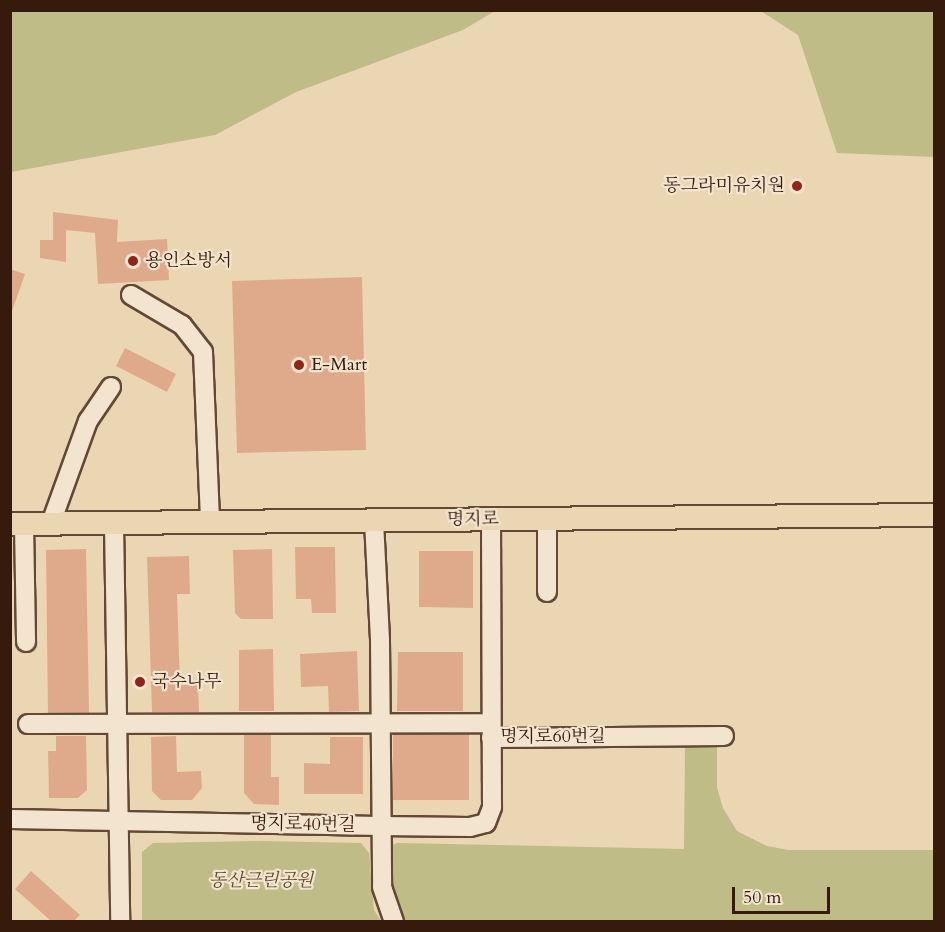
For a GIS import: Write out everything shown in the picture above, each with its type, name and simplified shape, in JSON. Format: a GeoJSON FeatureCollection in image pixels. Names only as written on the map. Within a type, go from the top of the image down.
{"type":"FeatureCollection","features":[{"type":"Feature","properties":{"kind":"main road","name":"명지로"},"geometry":{"type":"LineString","coordinates":[[17,524],[934,515]]}},
{"type":"Feature","properties":{"kind":"street"},"geometry":{"type":"LineString","coordinates":[[131,295],[182,325],[203,352],[210,522]]}},
{"type":"Feature","properties":{"kind":"street"},"geometry":{"type":"LineString","coordinates":[[51,523],[88,421],[111,387]]}},
{"type":"Feature","properties":{"kind":"street","name":"명지로60번길"},"geometry":{"type":"LineString","coordinates":[[491,519],[491,731],[724,736]]}},
{"type":"Feature","properties":{"kind":"street"},"geometry":{"type":"LineString","coordinates":[[547,519],[548,592]]}},
{"type":"Feature","properties":{"kind":"street"},"geometry":{"type":"LineString","coordinates":[[374,521],[381,723],[382,887],[394,921]]}},
{"type":"Feature","properties":{"kind":"street"},"geometry":{"type":"LineString","coordinates":[[114,523],[120,921]]}},
{"type":"Feature","properties":{"kind":"street"},"geometry":{"type":"LineString","coordinates":[[17,524],[26,642]]}},
{"type":"Feature","properties":{"kind":"street"},"geometry":{"type":"LineString","coordinates":[[28,724],[381,723],[491,731]]}},
{"type":"Feature","properties":{"kind":"street","name":"명지로40번길"},"geometry":{"type":"LineString","coordinates":[[10,819],[470,827],[486,823],[492,807],[491,731]]}},
{"type":"Feature","properties":{"kind":"green space"},"geometry":{"type":"Polygon","coordinates":[[[11,10],[495,11],[463,30],[296,92],[215,135],[11,172],[11,10]]]}},
{"type":"Feature","properties":{"kind":"green space"},"geometry":{"type":"Polygon","coordinates":[[[761,11],[934,11],[934,157],[837,153],[798,35],[761,11]]]}},
{"type":"Feature","properties":{"kind":"green space"},"geometry":{"type":"Polygon","coordinates":[[[717,740],[717,788],[723,808],[737,831],[767,846],[789,850],[934,850],[934,921],[404,921],[398,913],[389,893],[389,846],[398,843],[684,849],[685,743],[717,740]]]}},
{"type":"Feature","properties":{"kind":"green space","name":"동산근린공원"},"geometry":{"type":"Polygon","coordinates":[[[262,841],[361,843],[369,853],[374,910],[381,921],[142,921],[142,852],[153,843],[262,841]]]}},
{"type":"Feature","properties":{"kind":"building","name":"용인소방서"},"geometry":{"type":"Polygon","coordinates":[[[53,212],[118,220],[117,242],[167,239],[169,280],[98,284],[95,233],[66,230],[66,262],[40,258],[40,240],[53,240],[53,212]]]}},
{"type":"Feature","properties":{"kind":"building"},"geometry":{"type":"Polygon","coordinates":[[[10,269],[25,274],[12,311],[10,310],[10,269]]]}},
{"type":"Feature","properties":{"kind":"building","name":"E-Mart"},"geometry":{"type":"Polygon","coordinates":[[[362,277],[366,450],[237,453],[232,281],[362,277]]]}},
{"type":"Feature","properties":{"kind":"building"},"geometry":{"type":"Polygon","coordinates":[[[125,348],[176,374],[167,392],[116,366],[125,348]]]}},
{"type":"Feature","properties":{"kind":"building"},"geometry":{"type":"Polygon","coordinates":[[[295,547],[335,547],[336,613],[312,613],[311,599],[296,599],[295,547]]]}},
{"type":"Feature","properties":{"kind":"building"},"geometry":{"type":"Polygon","coordinates":[[[86,549],[89,713],[48,713],[46,550],[86,549]]]}},
{"type":"Feature","properties":{"kind":"building"},"geometry":{"type":"Polygon","coordinates":[[[272,549],[273,619],[241,619],[235,613],[233,550],[272,549]]]}},
{"type":"Feature","properties":{"kind":"building"},"geometry":{"type":"Polygon","coordinates":[[[419,551],[473,551],[473,608],[419,607],[419,551]]]}},
{"type":"Feature","properties":{"kind":"building"},"geometry":{"type":"Polygon","coordinates":[[[189,556],[190,594],[177,594],[180,685],[198,685],[199,712],[152,712],[147,557],[189,556]]]}},
{"type":"Feature","properties":{"kind":"building"},"geometry":{"type":"Polygon","coordinates":[[[273,649],[274,711],[239,711],[239,650],[273,649]]]}},
{"type":"Feature","properties":{"kind":"building"},"geometry":{"type":"Polygon","coordinates":[[[357,651],[359,711],[329,712],[328,686],[301,687],[300,654],[357,651]]]}},
{"type":"Feature","properties":{"kind":"building"},"geometry":{"type":"Polygon","coordinates":[[[398,652],[463,652],[463,711],[397,711],[398,652]]]}},
{"type":"Feature","properties":{"kind":"building"},"geometry":{"type":"Polygon","coordinates":[[[393,734],[469,734],[469,800],[393,800],[393,734]]]}},
{"type":"Feature","properties":{"kind":"building"},"geometry":{"type":"Polygon","coordinates":[[[244,735],[271,735],[271,777],[279,777],[279,805],[254,804],[244,793],[244,735]]]}},
{"type":"Feature","properties":{"kind":"building"},"geometry":{"type":"Polygon","coordinates":[[[56,736],[86,736],[87,790],[78,798],[49,798],[48,751],[56,751],[56,736]]]}},
{"type":"Feature","properties":{"kind":"building"},"geometry":{"type":"Polygon","coordinates":[[[176,736],[177,772],[201,771],[202,788],[192,800],[161,800],[152,791],[151,737],[176,736]]]}},
{"type":"Feature","properties":{"kind":"building"},"geometry":{"type":"Polygon","coordinates":[[[330,737],[363,737],[363,794],[304,794],[304,763],[330,764],[330,737]]]}},
{"type":"Feature","properties":{"kind":"building"},"geometry":{"type":"Polygon","coordinates":[[[31,871],[80,915],[74,921],[51,921],[15,889],[31,871]]]}},
{"type":"Feature","properties":{"kind":"place","name":"동그라미유치원"},"geometry":{"type":"Point","coordinates":[797,186]}},
{"type":"Feature","properties":{"kind":"place","name":"용인소방서"},"geometry":{"type":"Point","coordinates":[133,261]}},
{"type":"Feature","properties":{"kind":"place","name":"E-Mart"},"geometry":{"type":"Point","coordinates":[299,365]}},
{"type":"Feature","properties":{"kind":"place","name":"국수나무"},"geometry":{"type":"Point","coordinates":[140,682]}}]}
